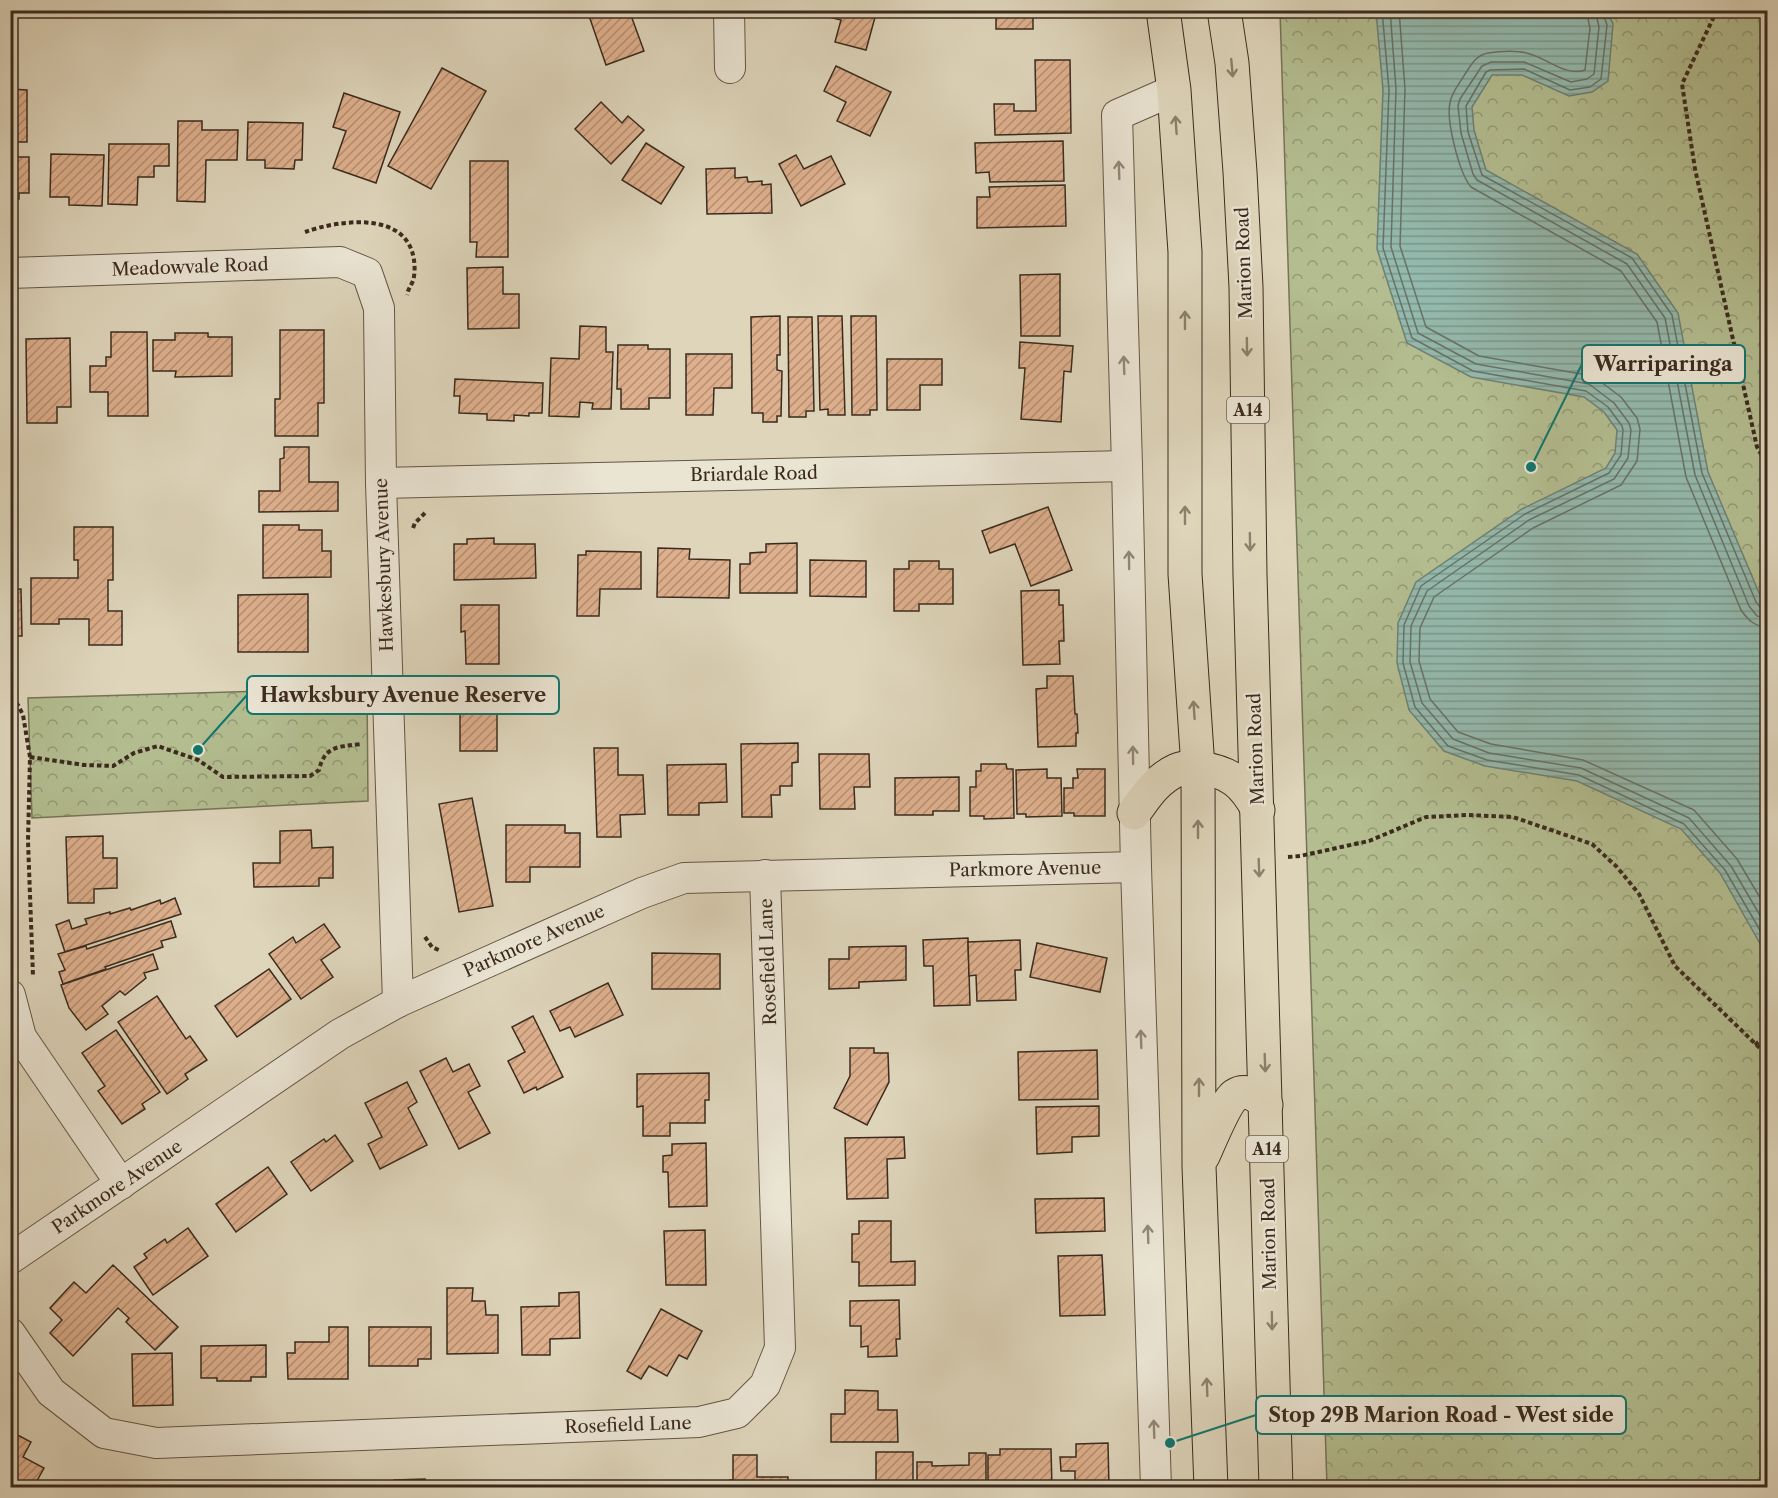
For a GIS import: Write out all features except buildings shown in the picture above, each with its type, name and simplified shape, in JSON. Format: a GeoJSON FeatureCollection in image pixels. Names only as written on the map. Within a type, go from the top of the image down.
{"type":"FeatureCollection","features":[{"type":"Feature","properties":{"kind":"main road"},"geometry":{"type":"LineString","coordinates":[[1162,10],[1174,90],[1185,252],[1185,574],[1198,768],[1199,1166],[1211,1488]]}},
{"type":"Feature","properties":{"kind":"main road","name":"Marion Road"},"geometry":{"type":"LineString","coordinates":[[1224,10],[1232,63],[1246,287],[1250,575],[1276,1488]]}},
{"type":"Feature","properties":{"kind":"main road"},"geometry":{"type":"LineString","coordinates":[[1134,813],[1157,783],[1180,769],[1198,768],[1218,771],[1232,777],[1249,794],[1258,810]]}},
{"type":"Feature","properties":{"kind":"main road"},"geometry":{"type":"LineString","coordinates":[[1199,1166],[1212,1135],[1233,1097],[1242,1093],[1253,1094],[1260,1097],[1266,1105]]}},
{"type":"Feature","properties":{"kind":"street"},"geometry":{"type":"LineString","coordinates":[[729,10],[730,68]]}},
{"type":"Feature","properties":{"kind":"street"},"geometry":{"type":"LineString","coordinates":[[1156,1488],[1134,813],[1117,115],[1174,90]]}},
{"type":"Feature","properties":{"kind":"street","name":"Meadowvale Road"},"geometry":{"type":"LineString","coordinates":[[10,273],[340,262],[367,273]]}},
{"type":"Feature","properties":{"kind":"street","name":"Hawkesbury Avenue"},"geometry":{"type":"LineString","coordinates":[[367,273],[379,308],[381,483],[398,1002]]}},
{"type":"Feature","properties":{"kind":"street","name":"Briardale Road"},"geometry":{"type":"LineString","coordinates":[[381,483],[1127,466]]}},
{"type":"Feature","properties":{"kind":"street","name":"Parkmore Avenue"},"geometry":{"type":"LineString","coordinates":[[10,1259],[340,1034],[398,1002],[642,893],[684,878],[1136,867]]}},
{"type":"Feature","properties":{"kind":"street","name":"Rosefield Lane"},"geometry":{"type":"LineString","coordinates":[[10,1333],[51,1392],[104,1433],[156,1443],[699,1422],[737,1413],[765,1385],[780,1348],[765,875]]}},
{"type":"Feature","properties":{"kind":"street"},"geometry":{"type":"LineString","coordinates":[[22,990],[21,1037],[121,1184]]}},
{"type":"Feature","properties":{"kind":"path"},"geometry":{"type":"LineString","coordinates":[[1717,10],[1682,84],[1695,169],[1757,447],[1767,465]]}},
{"type":"Feature","properties":{"kind":"path"},"geometry":{"type":"LineString","coordinates":[[412,533],[415,523],[428,510]]}},
{"type":"Feature","properties":{"kind":"path"},"geometry":{"type":"LineString","coordinates":[[10,698],[18,705],[23,715],[30,757],[28,841],[33,977],[22,990]]}},
{"type":"Feature","properties":{"kind":"path"},"geometry":{"type":"LineString","coordinates":[[30,757],[84,765],[113,766],[134,753],[158,746],[198,760],[223,777],[309,776],[319,770],[322,757],[330,750],[367,744]]}},
{"type":"Feature","properties":{"kind":"path"},"geometry":{"type":"LineString","coordinates":[[1259,858],[1311,854],[1369,841],[1426,817],[1468,814],[1513,817],[1592,844],[1617,867],[1639,894],[1675,966],[1767,1056]]}},
{"type":"Feature","properties":{"kind":"path"},"geometry":{"type":"LineString","coordinates":[[425,936],[432,947],[442,951],[451,948]]}},
{"type":"Feature","properties":{"kind":"path"},"geometry":{"type":"LineString","coordinates":[[426,957],[432,947]]}},
{"type":"Feature","properties":{"kind":"path"},"geometry":{"type":"LineString","coordinates":[[1755,1045],[1767,1034]]}},
{"type":"Feature","properties":{"kind":"green space"},"geometry":{"type":"Polygon","coordinates":[[[1280,11],[1767,11],[1767,1487],[1327,1487],[1280,11]]]}},
{"type":"Feature","properties":{"kind":"green space"},"geometry":{"type":"Polygon","coordinates":[[[367,688],[368,801],[32,818],[28,698],[367,688]]]}},
{"type":"Feature","properties":{"kind":"water"},"geometry":{"type":"Polygon","coordinates":[[[1376,11],[1607,11],[1613,24],[1608,81],[1592,92],[1569,96],[1522,75],[1492,75],[1472,107],[1474,130],[1486,170],[1637,254],[1678,313],[1708,472],[1767,608],[1767,956],[1720,873],[1681,829],[1577,781],[1485,766],[1444,751],[1409,710],[1397,663],[1398,623],[1416,582],[1522,509],[1606,468],[1615,453],[1617,430],[1604,412],[1584,397],[1471,377],[1407,343],[1377,249],[1383,90],[1376,11]]]}},
{"type":"Feature","properties":{"kind":"place","name":"Warriparinga"},"geometry":{"type":"Point","coordinates":[1531,467]}},
{"type":"Feature","properties":{"kind":"place","name":"Hawksbury Avenue Reserve"},"geometry":{"type":"Point","coordinates":[198,750]}},
{"type":"Feature","properties":{"kind":"place","name":"Stop 29B Marion Road - West side"},"geometry":{"type":"Point","coordinates":[1170,1443]}}]}
